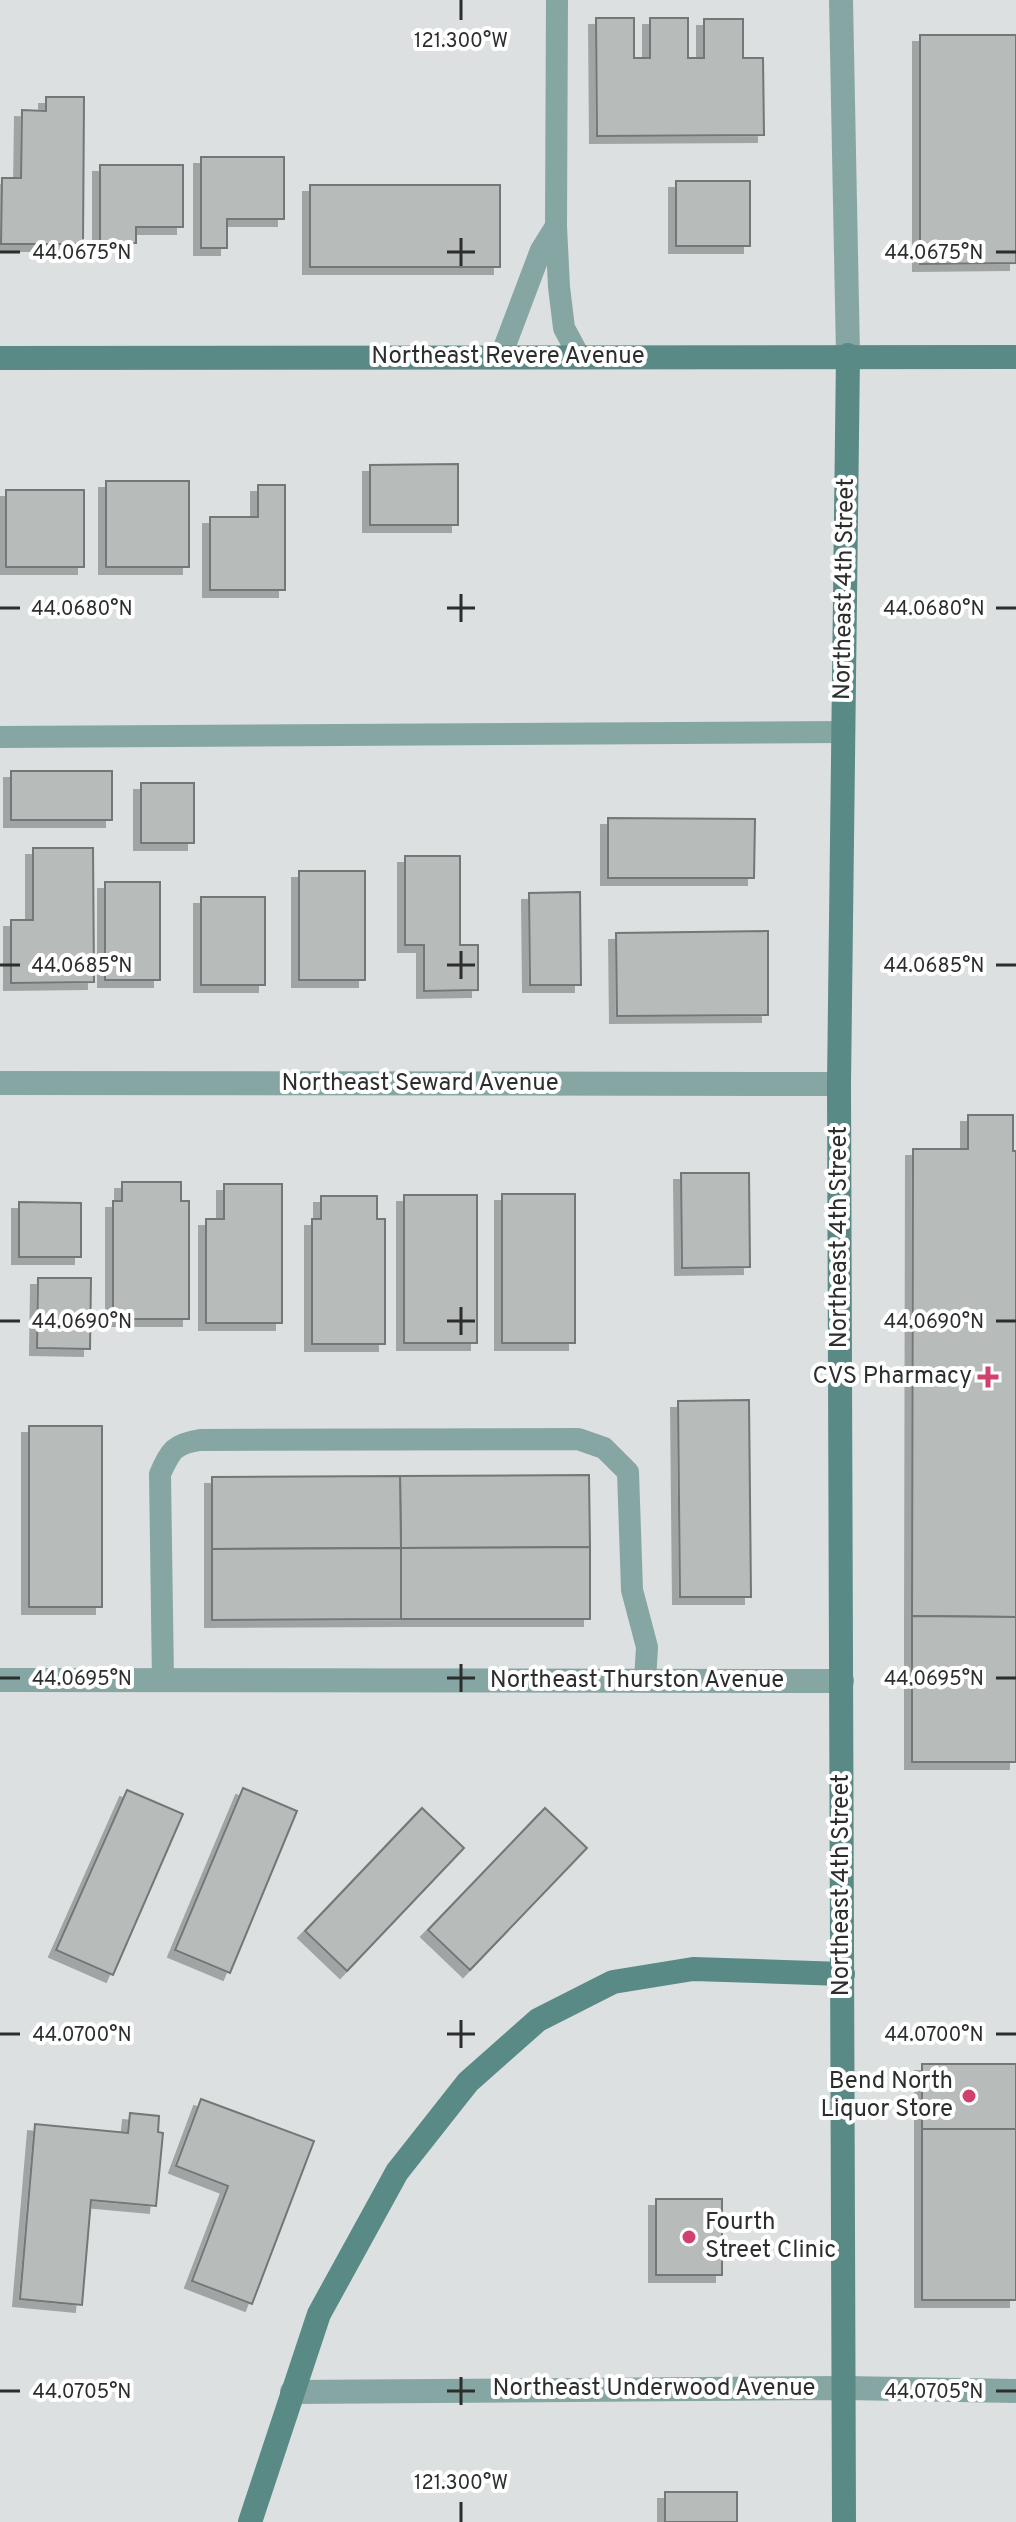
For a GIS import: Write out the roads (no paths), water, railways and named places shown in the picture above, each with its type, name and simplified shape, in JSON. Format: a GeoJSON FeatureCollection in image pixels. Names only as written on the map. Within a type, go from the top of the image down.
{"type":"FeatureCollection","features":[{"type":"Feature","properties":{"kind":"street","name":"Northeast 4th Street"},"geometry":{"type":"LineString","coordinates":[[841,0],[848,355],[839,1084],[844,2522]]}},
{"type":"Feature","properties":{"kind":"street","name":"Northeast Revere Avenue"},"geometry":{"type":"LineString","coordinates":[[0,358],[1016,357]]}},
{"type":"Feature","properties":{"kind":"street","name":"Northeast Seward Avenue"},"geometry":{"type":"LineString","coordinates":[[0,1083],[839,1084]]}},
{"type":"Feature","properties":{"kind":"street","name":"Northeast Thurston Avenue"},"geometry":{"type":"LineString","coordinates":[[0,1680],[842,1681]]}},
{"type":"Feature","properties":{"kind":"street"},"geometry":{"type":"LineString","coordinates":[[250,2522],[319,2314],[397,2172],[468,2082],[538,2020],[613,1982],[693,1969],[843,1974]]}},
{"type":"Feature","properties":{"kind":"street","name":"Northeast Underwood Avenue"},"geometry":{"type":"LineString","coordinates":[[292,2392],[844,2388],[1016,2391]]}},
{"type":"Feature","properties":{"kind":"lane"},"geometry":{"type":"LineString","coordinates":[[557,0],[556,226],[559,287],[564,328],[579,356]]}},
{"type":"Feature","properties":{"kind":"lane"},"geometry":{"type":"LineString","coordinates":[[501,356],[541,250],[556,226]]}},
{"type":"Feature","properties":{"kind":"lane"},"geometry":{"type":"LineString","coordinates":[[0,737],[843,732]]}},
{"type":"Feature","properties":{"kind":"lane"},"geometry":{"type":"LineString","coordinates":[[163,1681],[160,1474],[169,1455],[180,1443],[216,1440],[578,1439],[604,1448],[628,1472],[632,1590],[647,1647],[645,1681]]}},
{"type":"Feature","properties":{"kind":"place","name":"CVS Pharmacy"},"geometry":{"type":"Point","coordinates":[988,1377]}},
{"type":"Feature","properties":{"kind":"place","name":"Bend North Liquor Store"},"geometry":{"type":"Point","coordinates":[969,2096]}},
{"type":"Feature","properties":{"kind":"place","name":"Fourth Street Clinic"},"geometry":{"type":"Point","coordinates":[689,2237]}}]}
